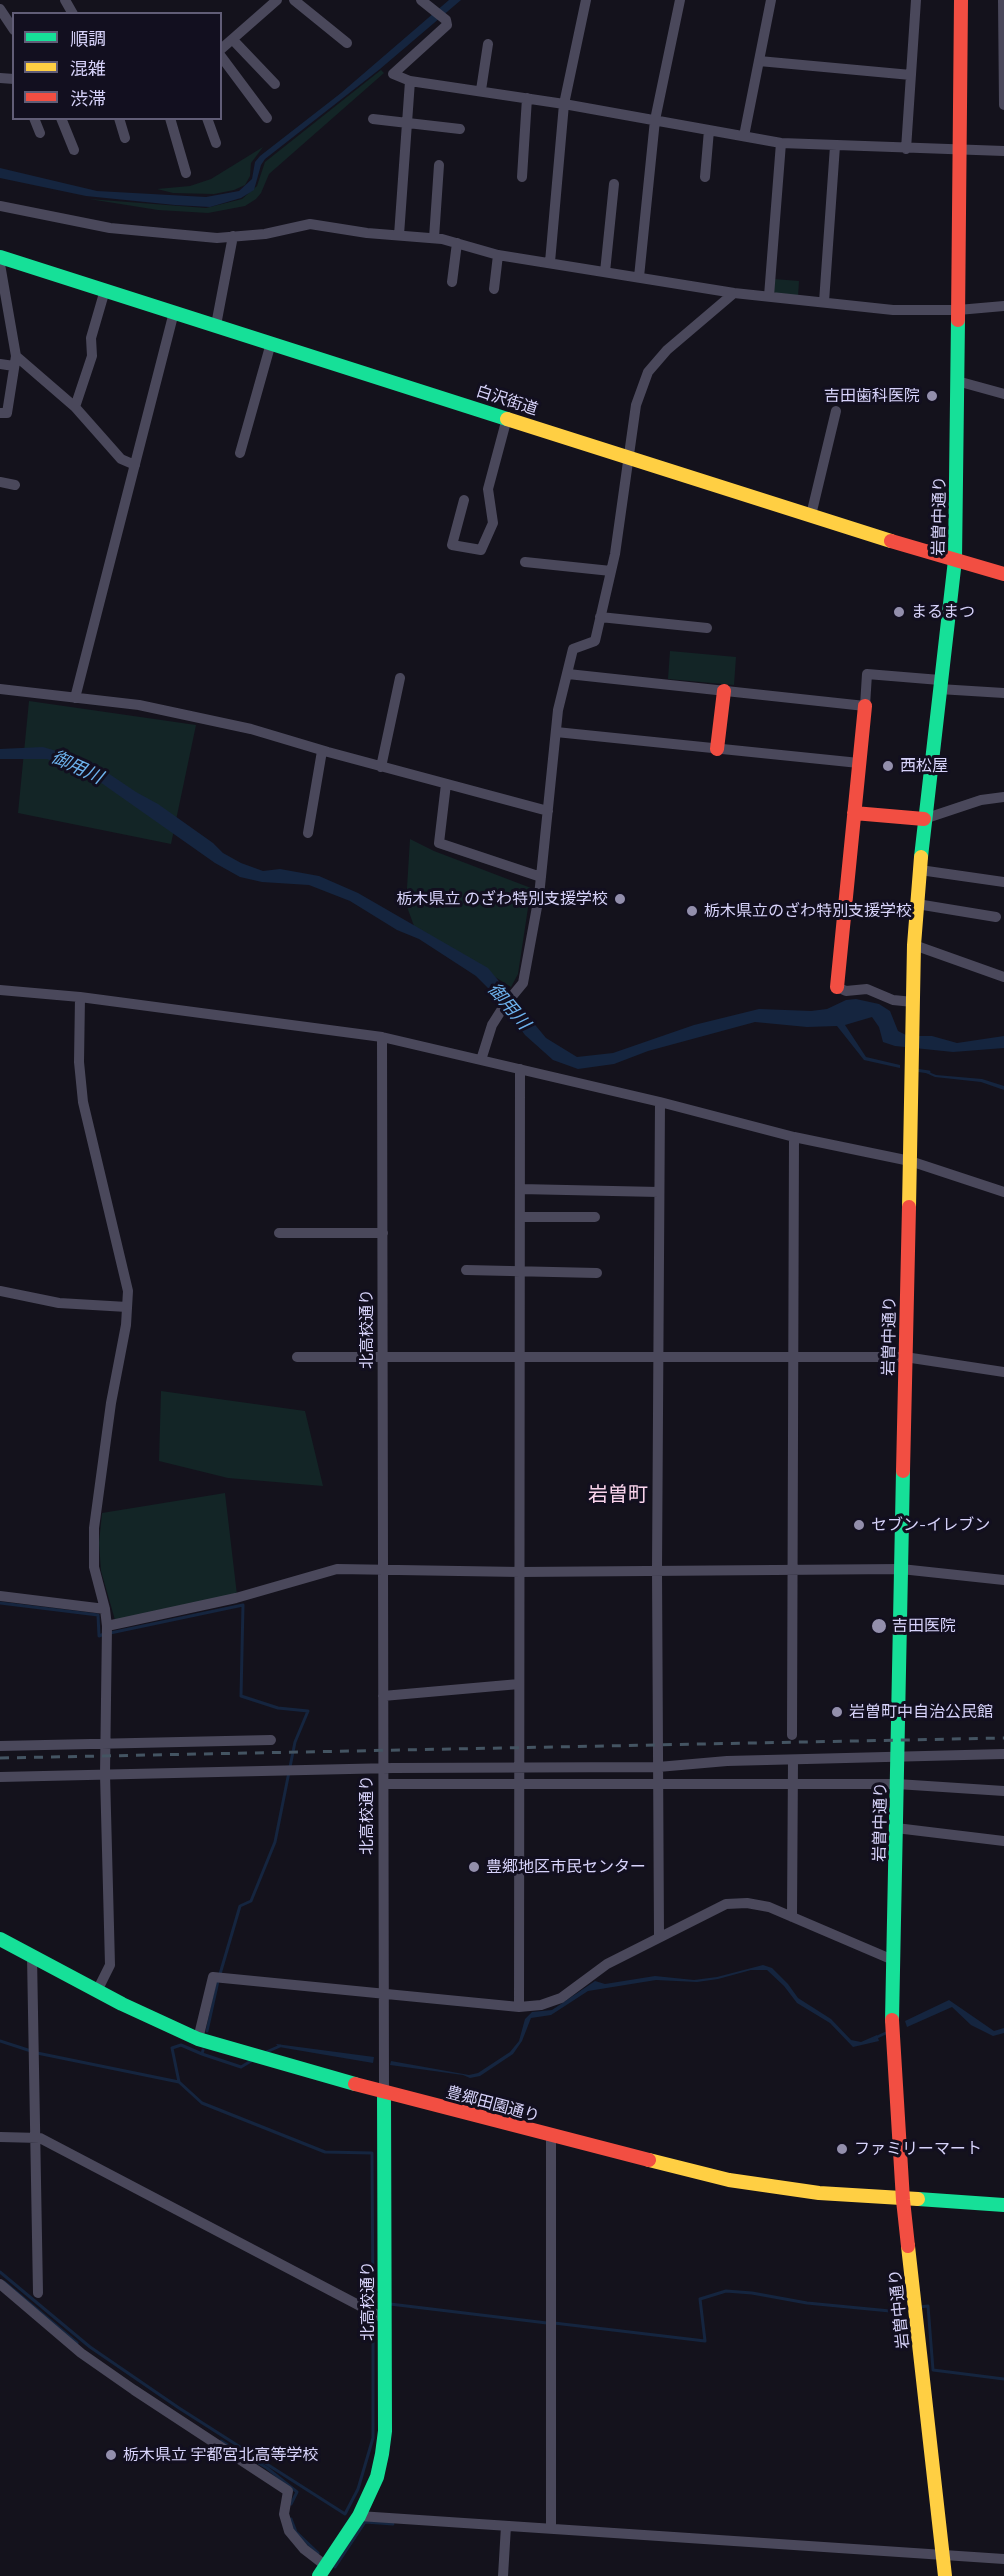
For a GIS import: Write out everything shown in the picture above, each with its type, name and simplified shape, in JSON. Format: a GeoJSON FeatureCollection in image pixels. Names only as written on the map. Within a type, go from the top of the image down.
{"type":"FeatureCollection","features":[{"type":"Feature","properties":{"kind":"street"},"geometry":{"type":"LineString","coordinates":[[222,48],[277,0]]}},
{"type":"Feature","properties":{"kind":"street"},"geometry":{"type":"LineString","coordinates":[[294,0],[347,44]]}},
{"type":"Feature","properties":{"kind":"street"},"geometry":{"type":"LineString","coordinates":[[421,0],[446,20],[447,25],[393,75],[410,81],[564,104],[781,143],[1004,151]]}},
{"type":"Feature","properties":{"kind":"street"},"geometry":{"type":"LineString","coordinates":[[550,262],[564,104],[586,0]]}},
{"type":"Feature","properties":{"kind":"street"},"geometry":{"type":"LineString","coordinates":[[639,277],[655,120],[680,0]]}},
{"type":"Feature","properties":{"kind":"street"},"geometry":{"type":"LineString","coordinates":[[744,136],[771,0]]}},
{"type":"Feature","properties":{"kind":"street"},"geometry":{"type":"LineString","coordinates":[[906,149],[916,0]]}},
{"type":"Feature","properties":{"kind":"street","name":"岩曽中通り"},"geometry":{"type":"LineString","coordinates":[[945,2576],[903,2200],[894,2068],[893,1960],[914,945],[924,819],[955,560],[961,0]]}},
{"type":"Feature","properties":{"kind":"street"},"geometry":{"type":"LineString","coordinates":[[1003,0],[1004,105]]}},
{"type":"Feature","properties":{"kind":"street"},"geometry":{"type":"LineString","coordinates":[[0,9],[12,27]]}},
{"type":"Feature","properties":{"kind":"street"},"geometry":{"type":"LineString","coordinates":[[233,40],[275,84]]}},
{"type":"Feature","properties":{"kind":"street"},"geometry":{"type":"LineString","coordinates":[[480,90],[488,44]]}},
{"type":"Feature","properties":{"kind":"street"},"geometry":{"type":"LineString","coordinates":[[222,58],[267,118]]}},
{"type":"Feature","properties":{"kind":"street"},"geometry":{"type":"LineString","coordinates":[[759,62],[911,75]]}},
{"type":"Feature","properties":{"kind":"street"},"geometry":{"type":"LineString","coordinates":[[399,235],[410,81]]}},
{"type":"Feature","properties":{"kind":"street"},"geometry":{"type":"LineString","coordinates":[[522,177],[527,98]]}},
{"type":"Feature","properties":{"kind":"street"},"geometry":{"type":"LineString","coordinates":[[373,119],[460,129]]}},
{"type":"Feature","properties":{"kind":"street"},"geometry":{"type":"LineString","coordinates":[[35,120],[40,133]]}},
{"type":"Feature","properties":{"kind":"street"},"geometry":{"type":"LineString","coordinates":[[62,120],[74,150]]}},
{"type":"Feature","properties":{"kind":"street"},"geometry":{"type":"LineString","coordinates":[[120,120],[125,138]]}},
{"type":"Feature","properties":{"kind":"street"},"geometry":{"type":"LineString","coordinates":[[171,120],[186,173]]}},
{"type":"Feature","properties":{"kind":"street"},"geometry":{"type":"LineString","coordinates":[[208,120],[216,143]]}},
{"type":"Feature","properties":{"kind":"street"},"geometry":{"type":"LineString","coordinates":[[705,177],[709,130]]}},
{"type":"Feature","properties":{"kind":"street"},"geometry":{"type":"LineString","coordinates":[[769,296],[781,143]]}},
{"type":"Feature","properties":{"kind":"street"},"geometry":{"type":"LineString","coordinates":[[824,302],[835,146]]}},
{"type":"Feature","properties":{"kind":"street"},"geometry":{"type":"LineString","coordinates":[[434,238],[440,165]]}},
{"type":"Feature","properties":{"kind":"street"},"geometry":{"type":"LineString","coordinates":[[605,272],[614,184]]}},
{"type":"Feature","properties":{"kind":"street"},"geometry":{"type":"LineString","coordinates":[[0,206],[110,228],[180,236],[233,237],[265,234],[310,224],[434,238],[498,255],[734,293],[893,310],[958,310],[1004,306]]}},
{"type":"Feature","properties":{"kind":"street"},"geometry":{"type":"LineString","coordinates":[[216,325],[233,237]]}},
{"type":"Feature","properties":{"kind":"street"},"geometry":{"type":"LineString","coordinates":[[452,282],[457,243]]}},
{"type":"Feature","properties":{"kind":"street"},"geometry":{"type":"LineString","coordinates":[[494,289],[498,255]]}},
{"type":"Feature","properties":{"kind":"street","name":"白沢街道"},"geometry":{"type":"LineString","coordinates":[[0,257],[811,515],[1004,574]]}},
{"type":"Feature","properties":{"kind":"street"},"geometry":{"type":"LineString","coordinates":[[0,264],[15,361],[7,413],[0,412]]}},
{"type":"Feature","properties":{"kind":"street"},"geometry":{"type":"LineString","coordinates":[[75,407],[92,356],[91,338],[105,290]]}},
{"type":"Feature","properties":{"kind":"street"},"geometry":{"type":"LineString","coordinates":[[481,1060],[492,1024],[523,983],[541,878],[558,710],[573,649],[594,641],[611,571],[636,405],[648,372],[667,350],[734,293]]}},
{"type":"Feature","properties":{"kind":"street"},"geometry":{"type":"LineString","coordinates":[[75,698],[174,312]]}},
{"type":"Feature","properties":{"kind":"street"},"geometry":{"type":"LineString","coordinates":[[240,453],[271,343]]}},
{"type":"Feature","properties":{"kind":"street"},"geometry":{"type":"LineString","coordinates":[[0,364],[15,361],[75,407],[121,459],[135,465]]}},
{"type":"Feature","properties":{"kind":"street"},"geometry":{"type":"LineString","coordinates":[[957,381],[1004,394]]}},
{"type":"Feature","properties":{"kind":"street"},"geometry":{"type":"LineString","coordinates":[[811,515],[836,411]]}},
{"type":"Feature","properties":{"kind":"street"},"geometry":{"type":"LineString","coordinates":[[464,500],[452,545],[481,550],[493,523],[488,489],[507,418]]}},
{"type":"Feature","properties":{"kind":"street"},"geometry":{"type":"LineString","coordinates":[[0,482],[15,485]]}},
{"type":"Feature","properties":{"kind":"street"},"geometry":{"type":"LineString","coordinates":[[525,562],[611,571]]}},
{"type":"Feature","properties":{"kind":"street"},"geometry":{"type":"LineString","coordinates":[[600,617],[707,628]]}},
{"type":"Feature","properties":{"kind":"street"},"geometry":{"type":"LineString","coordinates":[[568,674],[865,706]]}},
{"type":"Feature","properties":{"kind":"street"},"geometry":{"type":"LineString","coordinates":[[913,1002],[893,1000],[867,989],[846,991],[837,987],[867,674],[1004,693]]}},
{"type":"Feature","properties":{"kind":"street"},"geometry":{"type":"LineString","coordinates":[[381,767],[400,678]]}},
{"type":"Feature","properties":{"kind":"street"},"geometry":{"type":"LineString","coordinates":[[0,689],[139,705],[250,729],[322,751],[548,811]]}},
{"type":"Feature","properties":{"kind":"street"},"geometry":{"type":"LineString","coordinates":[[717,748],[724,691]]}},
{"type":"Feature","properties":{"kind":"street"},"geometry":{"type":"LineString","coordinates":[[556,732],[859,763]]}},
{"type":"Feature","properties":{"kind":"street"},"geometry":{"type":"LineString","coordinates":[[308,833],[322,751]]}},
{"type":"Feature","properties":{"kind":"street"},"geometry":{"type":"LineString","coordinates":[[446,784],[439,843],[541,878]]}},
{"type":"Feature","properties":{"kind":"street"},"geometry":{"type":"LineString","coordinates":[[854,813],[924,819],[981,800],[1004,797]]}},
{"type":"Feature","properties":{"kind":"street"},"geometry":{"type":"LineString","coordinates":[[920,870],[1004,882]]}},
{"type":"Feature","properties":{"kind":"street"},"geometry":{"type":"LineString","coordinates":[[917,904],[996,917]]}},
{"type":"Feature","properties":{"kind":"street"},"geometry":{"type":"LineString","coordinates":[[914,945],[1004,977]]}},
{"type":"Feature","properties":{"kind":"street"},"geometry":{"type":"LineString","coordinates":[[0,990],[80,997],[382,1036],[660,1102],[794,1137],[910,1161],[1004,1192]]}},
{"type":"Feature","properties":{"kind":"street"},"geometry":{"type":"LineString","coordinates":[[80,997],[79,1062],[83,1102],[128,1291],[94,1528],[94,1567],[107,1626],[105,1774],[110,1965],[97,1991]]}},
{"type":"Feature","properties":{"kind":"street","name":"北高校通り"},"geometry":{"type":"LineString","coordinates":[[322,2571],[359,2516],[376,2477],[385,2431],[382,1036]]}},
{"type":"Feature","properties":{"kind":"street"},"geometry":{"type":"LineString","coordinates":[[519,2007],[520,1069]]}},
{"type":"Feature","properties":{"kind":"street"},"geometry":{"type":"LineString","coordinates":[[659,1936],[657,1570],[660,1102]]}},
{"type":"Feature","properties":{"kind":"street"},"geometry":{"type":"LineString","coordinates":[[792,1735],[794,1137]]}},
{"type":"Feature","properties":{"kind":"street"},"geometry":{"type":"LineString","coordinates":[[520,1190],[659,1192]]}},
{"type":"Feature","properties":{"kind":"street"},"geometry":{"type":"LineString","coordinates":[[520,1217],[595,1217]]}},
{"type":"Feature","properties":{"kind":"street"},"geometry":{"type":"LineString","coordinates":[[279,1233],[383,1233]]}},
{"type":"Feature","properties":{"kind":"street"},"geometry":{"type":"LineString","coordinates":[[466,1270],[597,1273]]}},
{"type":"Feature","properties":{"kind":"street"},"geometry":{"type":"LineString","coordinates":[[0,1291],[58,1303],[127,1307]]}},
{"type":"Feature","properties":{"kind":"street"},"geometry":{"type":"LineString","coordinates":[[297,1357],[905,1357],[1004,1372]]}},
{"type":"Feature","properties":{"kind":"street"},"geometry":{"type":"LineString","coordinates":[[107,1626],[236,1598],[338,1569],[519,1572],[901,1569],[1004,1580]]}},
{"type":"Feature","properties":{"kind":"street"},"geometry":{"type":"LineString","coordinates":[[0,1596],[105,1609]]}},
{"type":"Feature","properties":{"kind":"street"},"geometry":{"type":"LineString","coordinates":[[383,1696],[519,1684]]}},
{"type":"Feature","properties":{"kind":"street"},"geometry":{"type":"LineString","coordinates":[[0,1746],[271,1740]]}},
{"type":"Feature","properties":{"kind":"street"},"geometry":{"type":"LineString","coordinates":[[0,1777],[384,1768],[658,1767],[727,1761],[1004,1754]]}},
{"type":"Feature","properties":{"kind":"street"},"geometry":{"type":"LineString","coordinates":[[792,1917],[793,1760]]}},
{"type":"Feature","properties":{"kind":"street"},"geometry":{"type":"LineString","coordinates":[[384,1784],[897,1784],[1004,1791]]}},
{"type":"Feature","properties":{"kind":"street"},"geometry":{"type":"LineString","coordinates":[[896,1828],[1004,1841]]}},
{"type":"Feature","properties":{"kind":"street"},"geometry":{"type":"LineString","coordinates":[[198,2038],[213,1977],[519,2007],[541,2005],[561,1998],[607,1964],[726,1904],[758,1905],[893,1960]]}},
{"type":"Feature","properties":{"kind":"street","name":"豊郷田園通り"},"geometry":{"type":"LineString","coordinates":[[0,1939],[97,1991],[198,2038],[241,2053],[384,2092],[729,2180],[810,2192],[1004,2205]]}},
{"type":"Feature","properties":{"kind":"street"},"geometry":{"type":"LineString","coordinates":[[32,1956],[38,2293]]}},
{"type":"Feature","properties":{"kind":"street"},"geometry":{"type":"LineString","coordinates":[[0,2137],[34,2136],[385,2319]]}},
{"type":"Feature","properties":{"kind":"street"},"geometry":{"type":"LineString","coordinates":[[551,2136],[551,2529]]}},
{"type":"Feature","properties":{"kind":"street"},"geometry":{"type":"LineString","coordinates":[[0,2284],[90,2359],[288,2491],[284,2514],[289,2531],[322,2571]]}},
{"type":"Feature","properties":{"kind":"street"},"geometry":{"type":"LineString","coordinates":[[359,2516],[1004,2559]]}},
{"type":"Feature","properties":{"kind":"street"},"geometry":{"type":"LineString","coordinates":[[502,2576],[506,2526]]}},
{"type":"Feature","properties":{"kind":"shaded area"},"geometry":{"type":"Polygon","coordinates":[[[381,70],[384,73],[269,174],[261,193],[245,206],[208,213],[158,210],[89,199],[206,208],[242,199],[257,186],[265,162],[381,70]]]}},
{"type":"Feature","properties":{"kind":"shaded area"},"geometry":{"type":"Polygon","coordinates":[[[263,147],[251,163],[250,176],[245,185],[234,190],[214,194],[173,193],[157,189],[190,186],[211,179],[263,147]]]}},
{"type":"Feature","properties":{"kind":"shaded area"},"geometry":{"type":"Polygon","coordinates":[[[774,279],[799,281],[798,297],[777,295],[773,291],[774,279]]]}},
{"type":"Feature","properties":{"kind":"shaded area"},"geometry":{"type":"Polygon","coordinates":[[[670,651],[736,657],[734,685],[668,679],[670,651]]]}},
{"type":"Feature","properties":{"kind":"shaded area"},"geometry":{"type":"Polygon","coordinates":[[[29,701],[196,725],[171,844],[18,813],[29,701]]]}},
{"type":"Feature","properties":{"kind":"shaded area"},"geometry":{"type":"Polygon","coordinates":[[[410,839],[434,851],[531,888],[518,974],[511,987],[414,926],[406,904],[410,839]]]}},
{"type":"Feature","properties":{"kind":"shaded area"},"geometry":{"type":"Polygon","coordinates":[[[161,1391],[305,1411],[323,1486],[228,1478],[159,1461],[161,1391]]]}},
{"type":"Feature","properties":{"kind":"shaded area"},"geometry":{"type":"Polygon","coordinates":[[[225,1493],[237,1595],[115,1620],[101,1571],[99,1543],[102,1513],[225,1493]]]}},
{"type":"Feature","properties":{"kind":"water"},"geometry":{"type":"Polygon","coordinates":[[[449,0],[461,0],[380,69],[265,159],[254,190],[241,198],[210,207],[175,205],[86,196],[0,178],[0,168],[97,191],[206,197],[239,191],[252,179],[255,162],[260,156],[341,93],[449,0]]]}},
{"type":"Feature","properties":{"kind":"water","name":"御用川"},"geometry":{"type":"Polygon","coordinates":[[[43,747],[90,761],[158,804],[213,843],[223,853],[241,863],[263,871],[280,869],[319,876],[358,893],[488,968],[546,1038],[577,1057],[613,1053],[694,1025],[759,1009],[811,1011],[827,1009],[846,1000],[856,999],[879,1004],[890,1011],[898,1031],[908,1036],[932,1036],[957,1043],[1004,1036],[1004,1048],[953,1052],[895,1046],[883,1042],[879,1027],[872,1017],[845,1025],[866,1057],[900,1065],[900,1068],[864,1060],[837,1026],[807,1027],[755,1022],[648,1051],[614,1064],[578,1069],[553,1060],[525,1035],[497,997],[476,976],[419,939],[397,930],[350,901],[309,885],[262,882],[240,877],[215,863],[90,775],[47,759],[0,759],[0,749],[43,747]]]}},
{"type":"Feature","properties":{"kind":"water"},"geometry":{"type":"Polygon","coordinates":[[[926,1071],[936,1075],[982,1079],[1004,1086],[1004,1090],[981,1082],[935,1077],[926,1071]]]}},
{"type":"Feature","properties":{"kind":"water"},"geometry":{"type":"Polygon","coordinates":[[[763,1965],[772,1968],[798,1998],[831,2019],[851,2040],[861,2042],[877,2035],[879,2041],[853,2047],[830,2023],[797,2003],[784,1986],[767,1970],[751,1970],[697,1982],[656,1980],[588,1991],[551,2015],[531,2018],[522,2041],[513,2054],[480,2076],[470,2078],[463,2075],[390,2065],[391,2061],[469,2075],[478,2073],[510,2052],[519,2041],[525,2019],[532,2012],[552,2010],[595,1981],[605,1984],[655,1976],[694,1980],[717,1977],[763,1965]]]}},
{"type":"Feature","properties":{"kind":"water"},"geometry":{"type":"Polygon","coordinates":[[[949,2000],[994,2031],[1004,2028],[1004,2033],[993,2036],[971,2025],[952,2007],[907,2027],[905,2021],[949,2000]]]}},
{"type":"Feature","properties":{"kind":"water"},"geometry":{"type":"Polygon","coordinates":[[[276,2044],[374,2057],[373,2063],[279,2047],[276,2044]]]}},
{"type":"Feature","properties":{"kind":"waterway"},"geometry":{"type":"LineString","coordinates":[[915,1070],[929,1072]]}},
{"type":"Feature","properties":{"kind":"waterway"},"geometry":{"type":"LineString","coordinates":[[0,1603],[98,1615],[99,1636],[104,1634]]}},
{"type":"Feature","properties":{"kind":"waterway"},"geometry":{"type":"LineString","coordinates":[[110,1633],[243,1605],[241,1696],[278,1708],[308,1711],[295,1742],[275,1842],[251,1901],[240,1906],[220,1974]]}},
{"type":"Feature","properties":{"kind":"waterway"},"geometry":{"type":"LineString","coordinates":[[207,2031],[218,1981]]}},
{"type":"Feature","properties":{"kind":"waterway"},"geometry":{"type":"LineString","coordinates":[[875,2038],[888,2032]]}},
{"type":"Feature","properties":{"kind":"waterway"},"geometry":{"type":"LineString","coordinates":[[0,2041],[31,2051]]}},
{"type":"Feature","properties":{"kind":"waterway"},"geometry":{"type":"LineString","coordinates":[[37,2053],[179,2082],[172,2048],[181,2045],[202,2054],[203,2050]]}},
{"type":"Feature","properties":{"kind":"waterway"},"geometry":{"type":"LineString","coordinates":[[264,2053],[280,2046]]}},
{"type":"Feature","properties":{"kind":"waterway"},"geometry":{"type":"LineString","coordinates":[[202,2054],[241,2067],[251,2061]]}},
{"type":"Feature","properties":{"kind":"waterway"},"geometry":{"type":"LineString","coordinates":[[179,2082],[202,2103],[325,2152],[372,2153],[373,2310]]}},
{"type":"Feature","properties":{"kind":"waterway"},"geometry":{"type":"LineString","coordinates":[[0,2272],[90,2347],[179,2408],[345,2514],[358,2489],[373,2438],[373,2316]]}},
{"type":"Feature","properties":{"kind":"waterway"},"geometry":{"type":"LineString","coordinates":[[4,2282],[77,2343]]}},
{"type":"Feature","properties":{"kind":"waterway"},"geometry":{"type":"LineString","coordinates":[[554,2323],[705,2341],[700,2299],[726,2291],[752,2293],[807,2303],[890,2311],[910,2308]]}},
{"type":"Feature","properties":{"kind":"waterway"},"geometry":{"type":"LineString","coordinates":[[390,2304],[547,2323]]}},
{"type":"Feature","properties":{"kind":"waterway"},"geometry":{"type":"LineString","coordinates":[[920,2307],[928,2306],[933,2370],[1004,2379]]}},
{"type":"Feature","properties":{"kind":"waterway"},"geometry":{"type":"LineString","coordinates":[[221,2441],[267,2468],[297,2492],[291,2504]]}},
{"type":"Feature","properties":{"kind":"waterway"},"geometry":{"type":"LineString","coordinates":[[291,2519],[296,2532],[318,2553]]}},
{"type":"Feature","properties":{"kind":"waterway"},"geometry":{"type":"LineString","coordinates":[[335,2567],[365,2522],[393,2524]]}},
{"type":"Feature","properties":{"kind":"railway"},"geometry":{"type":"LineString","coordinates":[[0,1758],[1004,1738]]}},
{"type":"Feature","properties":{"kind":"traffic: fast"},"geometry":{"type":"LineString","coordinates":[[0,257],[507,419]]}},
{"type":"Feature","properties":{"kind":"traffic: fast"},"geometry":{"type":"LineString","coordinates":[[921,857],[955,560],[958,320]]}},
{"type":"Feature","properties":{"kind":"traffic: fast"},"geometry":{"type":"LineString","coordinates":[[892,2020],[903,1471]]}},
{"type":"Feature","properties":{"kind":"traffic: fast"},"geometry":{"type":"LineString","coordinates":[[0,1939],[122,2004],[198,2039],[355,2084]]}},
{"type":"Feature","properties":{"kind":"traffic: fast"},"geometry":{"type":"LineString","coordinates":[[319,2576],[359,2516],[377,2477],[382,2454],[385,2431],[384,2092]]}},
{"type":"Feature","properties":{"kind":"traffic: fast"},"geometry":{"type":"LineString","coordinates":[[918,2199],[1004,2205]]}},
{"type":"Feature","properties":{"kind":"traffic: slow"},"geometry":{"type":"LineString","coordinates":[[507,419],[891,541]]}},
{"type":"Feature","properties":{"kind":"traffic: slow"},"geometry":{"type":"LineString","coordinates":[[909,1207],[914,945],[921,857]]}},
{"type":"Feature","properties":{"kind":"traffic: slow"},"geometry":{"type":"LineString","coordinates":[[649,2160],[729,2180],[819,2193],[918,2199]]}},
{"type":"Feature","properties":{"kind":"traffic: slow"},"geometry":{"type":"LineString","coordinates":[[908,2246],[945,2576]]}},
{"type":"Feature","properties":{"kind":"traffic: jam"},"geometry":{"type":"LineString","coordinates":[[958,320],[961,0]]}},
{"type":"Feature","properties":{"kind":"traffic: jam"},"geometry":{"type":"LineString","coordinates":[[891,541],[1004,574]]}},
{"type":"Feature","properties":{"kind":"traffic: jam"},"geometry":{"type":"LineString","coordinates":[[717,749],[724,691]]}},
{"type":"Feature","properties":{"kind":"traffic: jam"},"geometry":{"type":"LineString","coordinates":[[837,987],[865,706]]}},
{"type":"Feature","properties":{"kind":"traffic: jam"},"geometry":{"type":"LineString","coordinates":[[854,813],[924,819]]}},
{"type":"Feature","properties":{"kind":"traffic: jam"},"geometry":{"type":"LineString","coordinates":[[903,1471],[909,1207]]}},
{"type":"Feature","properties":{"kind":"traffic: jam"},"geometry":{"type":"LineString","coordinates":[[892,2020],[908,2246]]}},
{"type":"Feature","properties":{"kind":"traffic: jam"},"geometry":{"type":"LineString","coordinates":[[355,2084],[649,2160]]}},
{"type":"Feature","properties":{"kind":"place","name":"吉田歯科医院"},"geometry":{"type":"Point","coordinates":[932,396]}},
{"type":"Feature","properties":{"kind":"place","name":"まるまつ"},"geometry":{"type":"Point","coordinates":[899,612]}},
{"type":"Feature","properties":{"kind":"place","name":"西松屋"},"geometry":{"type":"Point","coordinates":[888,766]}},
{"type":"Feature","properties":{"kind":"place","name":"栃木県立 のざわ特別支援学校"},"geometry":{"type":"Point","coordinates":[620,899]}},
{"type":"Feature","properties":{"kind":"place","name":"栃木県立のざわ特別支援学校"},"geometry":{"type":"Point","coordinates":[692,911]}},
{"type":"Feature","properties":{"kind":"place","name":"セブン-イレブン"},"geometry":{"type":"Point","coordinates":[859,1525]}},
{"type":"Feature","properties":{"kind":"place","name":"吉田医院"},"geometry":{"type":"Point","coordinates":[879,1626]}},
{"type":"Feature","properties":{"kind":"place","name":"岩曽町中自治公民館"},"geometry":{"type":"Point","coordinates":[837,1712]}},
{"type":"Feature","properties":{"kind":"place","name":"豊郷地区市民センター"},"geometry":{"type":"Point","coordinates":[474,1867]}},
{"type":"Feature","properties":{"kind":"place","name":"ファミリーマート"},"geometry":{"type":"Point","coordinates":[842,2149]}},
{"type":"Feature","properties":{"kind":"place","name":"栃木県立 宇都宮北高等学校"},"geometry":{"type":"Point","coordinates":[111,2455]}},
{"type":"Feature","properties":{"kind":"district","name":"岩曽町"},"geometry":{"type":"Point","coordinates":[618,1494]}}]}
